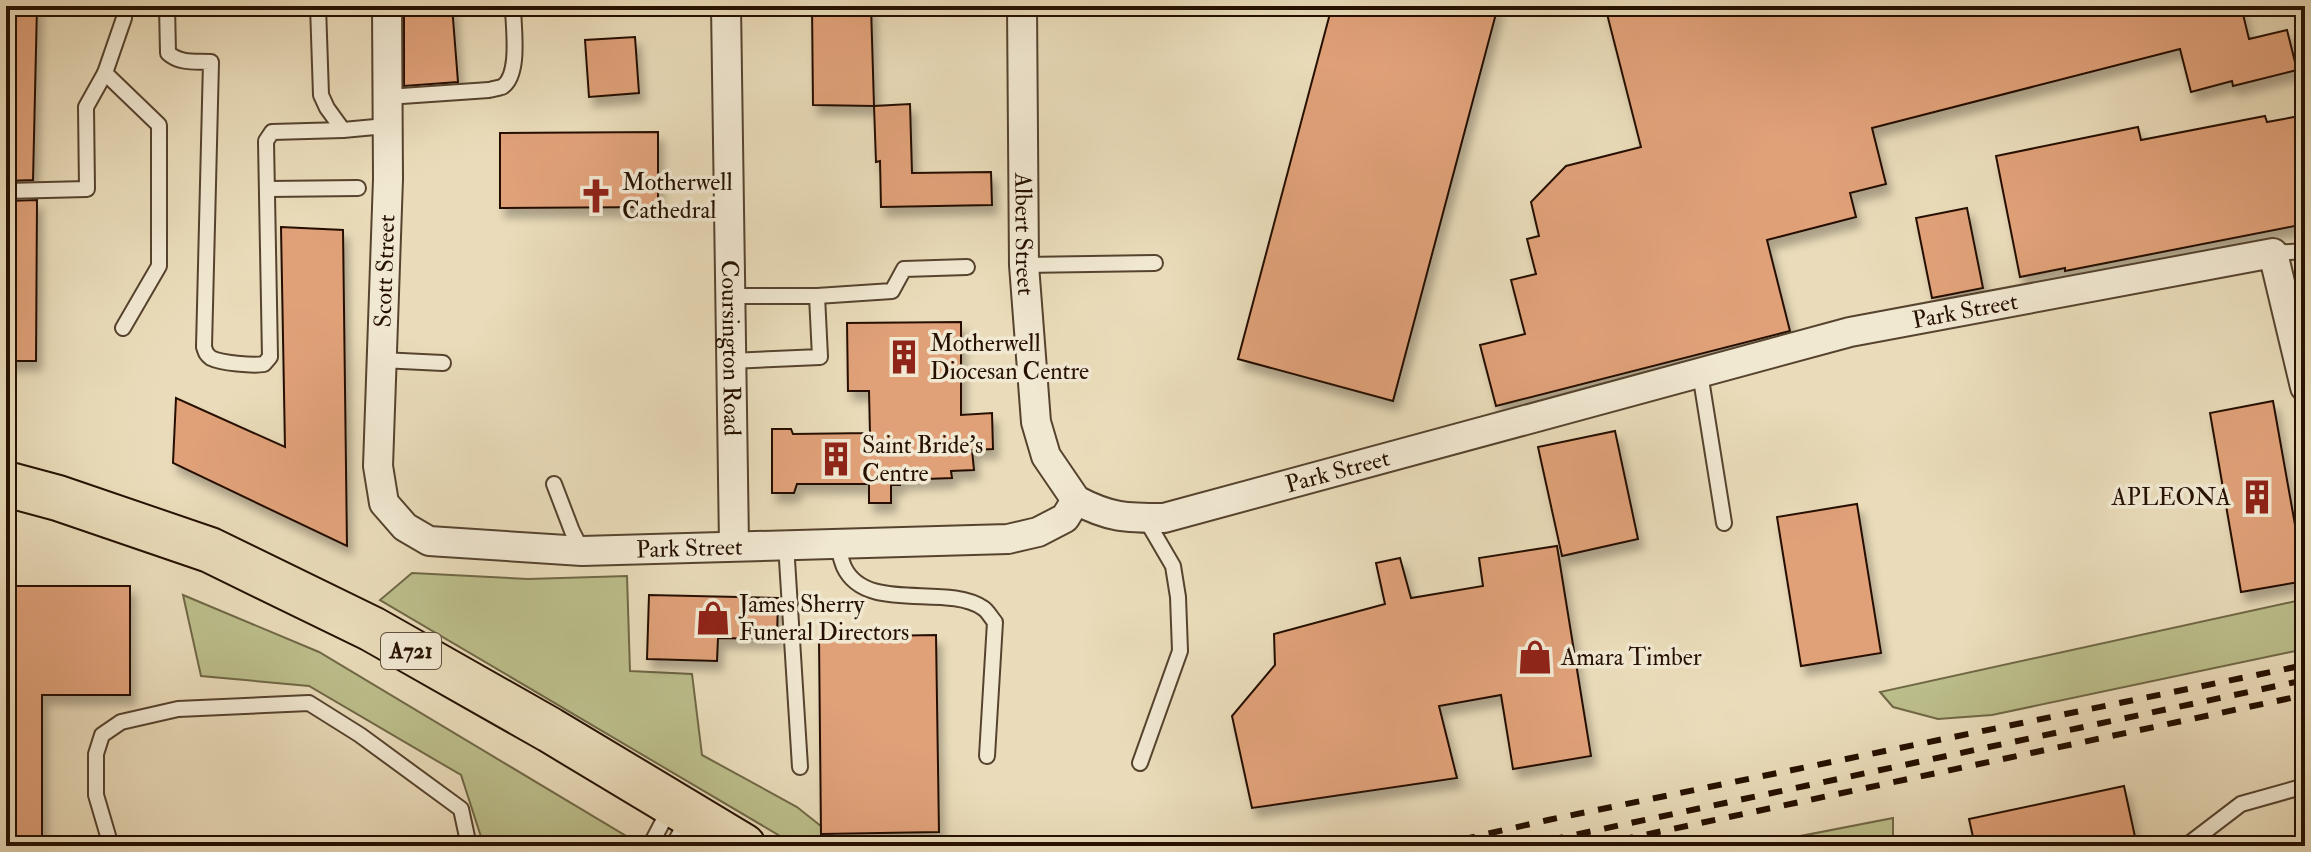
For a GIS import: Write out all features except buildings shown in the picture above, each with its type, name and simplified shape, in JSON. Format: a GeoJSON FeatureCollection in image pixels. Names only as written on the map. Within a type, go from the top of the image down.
{"type":"FeatureCollection","features":[{"type":"Feature","properties":{"kind":"main road","name":"A721"},"geometry":{"type":"LineString","coordinates":[[6,483],[210,550],[372,629],[550,730],[679,821],[743,846]]}},
{"type":"Feature","properties":{"kind":"street","name":"Scott Street"},"geometry":{"type":"LineString","coordinates":[[387,6],[388,179],[378,466],[384,503],[405,527]]}},
{"type":"Feature","properties":{"kind":"street","name":"Coursington Road"},"geometry":{"type":"LineString","coordinates":[[726,6],[734,545]]}},
{"type":"Feature","properties":{"kind":"street","name":"Albert Street"},"geometry":{"type":"LineString","coordinates":[[1022,6],[1024,265],[1036,422],[1046,456],[1076,500]]}},
{"type":"Feature","properties":{"kind":"street","name":"Park Street"},"geometry":{"type":"LineString","coordinates":[[405,527],[429,541],[582,551],[1008,539],[1038,532],[1065,518],[1076,500],[1099,512],[1131,518],[1164,518],[1850,332],[2273,253]]}},
{"type":"Feature","properties":{"kind":"street"},"geometry":{"type":"LineString","coordinates":[[2273,253],[2305,387]]}},
{"type":"Feature","properties":{"kind":"lane"},"geometry":{"type":"LineString","coordinates":[[6,191],[87,189],[86,107],[105,73],[124,18],[124,6]]}},
{"type":"Feature","properties":{"kind":"lane"},"geometry":{"type":"LineString","coordinates":[[318,6],[321,95],[343,130]]}},
{"type":"Feature","properties":{"kind":"lane"},"geometry":{"type":"LineString","coordinates":[[387,97],[501,87],[510,78],[514,64],[513,6]]}},
{"type":"Feature","properties":{"kind":"lane"},"geometry":{"type":"LineString","coordinates":[[167,10],[168,53],[182,61],[211,62],[204,347],[207,355],[214,360],[256,365],[264,364],[270,357],[266,141],[272,132],[386,126]]}},
{"type":"Feature","properties":{"kind":"lane"},"geometry":{"type":"LineString","coordinates":[[105,73],[159,125],[159,266],[123,328]]}},
{"type":"Feature","properties":{"kind":"lane"},"geometry":{"type":"LineString","coordinates":[[268,189],[358,188]]}},
{"type":"Feature","properties":{"kind":"lane"},"geometry":{"type":"LineString","coordinates":[[2273,253],[2305,251]]}},
{"type":"Feature","properties":{"kind":"lane"},"geometry":{"type":"LineString","coordinates":[[1024,265],[1155,263]]}},
{"type":"Feature","properties":{"kind":"lane"},"geometry":{"type":"LineString","coordinates":[[730,296],[817,296],[892,291],[904,269],[967,267]]}},
{"type":"Feature","properties":{"kind":"lane"},"geometry":{"type":"LineString","coordinates":[[730,361],[820,357],[817,296]]}},
{"type":"Feature","properties":{"kind":"lane"},"geometry":{"type":"LineString","coordinates":[[381,360],[443,363]]}},
{"type":"Feature","properties":{"kind":"lane"},"geometry":{"type":"LineString","coordinates":[[1700,373],[1724,523]]}},
{"type":"Feature","properties":{"kind":"lane"},"geometry":{"type":"LineString","coordinates":[[554,484],[582,551]]}},
{"type":"Feature","properties":{"kind":"lane"},"geometry":{"type":"LineString","coordinates":[[1140,763],[1180,651],[1178,597],[1173,566],[1145,518]]}},
{"type":"Feature","properties":{"kind":"lane"},"geometry":{"type":"LineString","coordinates":[[837,543],[845,570],[876,592],[969,602],[985,609],[995,622],[987,756]]}},
{"type":"Feature","properties":{"kind":"lane"},"geometry":{"type":"LineString","coordinates":[[786,544],[800,767]]}},
{"type":"Feature","properties":{"kind":"lane"},"geometry":{"type":"LineString","coordinates":[[111,846],[96,795],[96,754],[102,735],[121,722],[178,709],[309,703],[360,735],[461,809],[469,846]]}},
{"type":"Feature","properties":{"kind":"lane"},"geometry":{"type":"LineString","coordinates":[[2186,846],[2241,804],[2305,786]]}},
{"type":"Feature","properties":{"kind":"lane"},"geometry":{"type":"LineString","coordinates":[[650,846],[679,821]]}},
{"type":"Feature","properties":{"kind":"green space"},"geometry":{"type":"Polygon","coordinates":[[[412,573],[528,579],[627,576],[630,671],[692,674],[702,755],[797,807],[846,846],[797,846],[380,600],[412,573]]]}},
{"type":"Feature","properties":{"kind":"green space"},"geometry":{"type":"Polygon","coordinates":[[[183,595],[319,652],[626,836],[621,846],[484,846],[461,775],[309,686],[201,676],[183,595]]]}},
{"type":"Feature","properties":{"kind":"green space"},"geometry":{"type":"Polygon","coordinates":[[[2305,599],[2305,649],[1992,715],[1938,719],[1893,707],[1880,692],[2305,599]]]}},
{"type":"Feature","properties":{"kind":"green space"},"geometry":{"type":"Polygon","coordinates":[[[1893,818],[1893,846],[1749,846],[1893,818]]]}},
{"type":"Feature","properties":{"kind":"railway"},"geometry":{"type":"LineString","coordinates":[[1434,846],[2305,665]]}},
{"type":"Feature","properties":{"kind":"railway"},"geometry":{"type":"LineString","coordinates":[[1522,846],[2305,680]]}},
{"type":"Feature","properties":{"kind":"railway"},"geometry":{"type":"LineString","coordinates":[[1592,846],[2305,695]]}},
{"type":"Feature","properties":{"kind":"place","name":"Motherwell Cathedral"},"geometry":{"type":"Point","coordinates":[596,196]}},
{"type":"Feature","properties":{"kind":"place","name":"Motherwell Diocesan Centre"},"geometry":{"type":"Point","coordinates":[904,357]}},
{"type":"Feature","properties":{"kind":"place","name":"Saint Bride's Centre"},"geometry":{"type":"Point","coordinates":[836,459]}},
{"type":"Feature","properties":{"kind":"place","name":"APLEONA"},"geometry":{"type":"Point","coordinates":[2257,497]}},
{"type":"Feature","properties":{"kind":"place","name":"James Sherry Funeral Directors"},"geometry":{"type":"Point","coordinates":[713,618]}},
{"type":"Feature","properties":{"kind":"place","name":"Amara Timber"},"geometry":{"type":"Point","coordinates":[1535,657]}}]}
